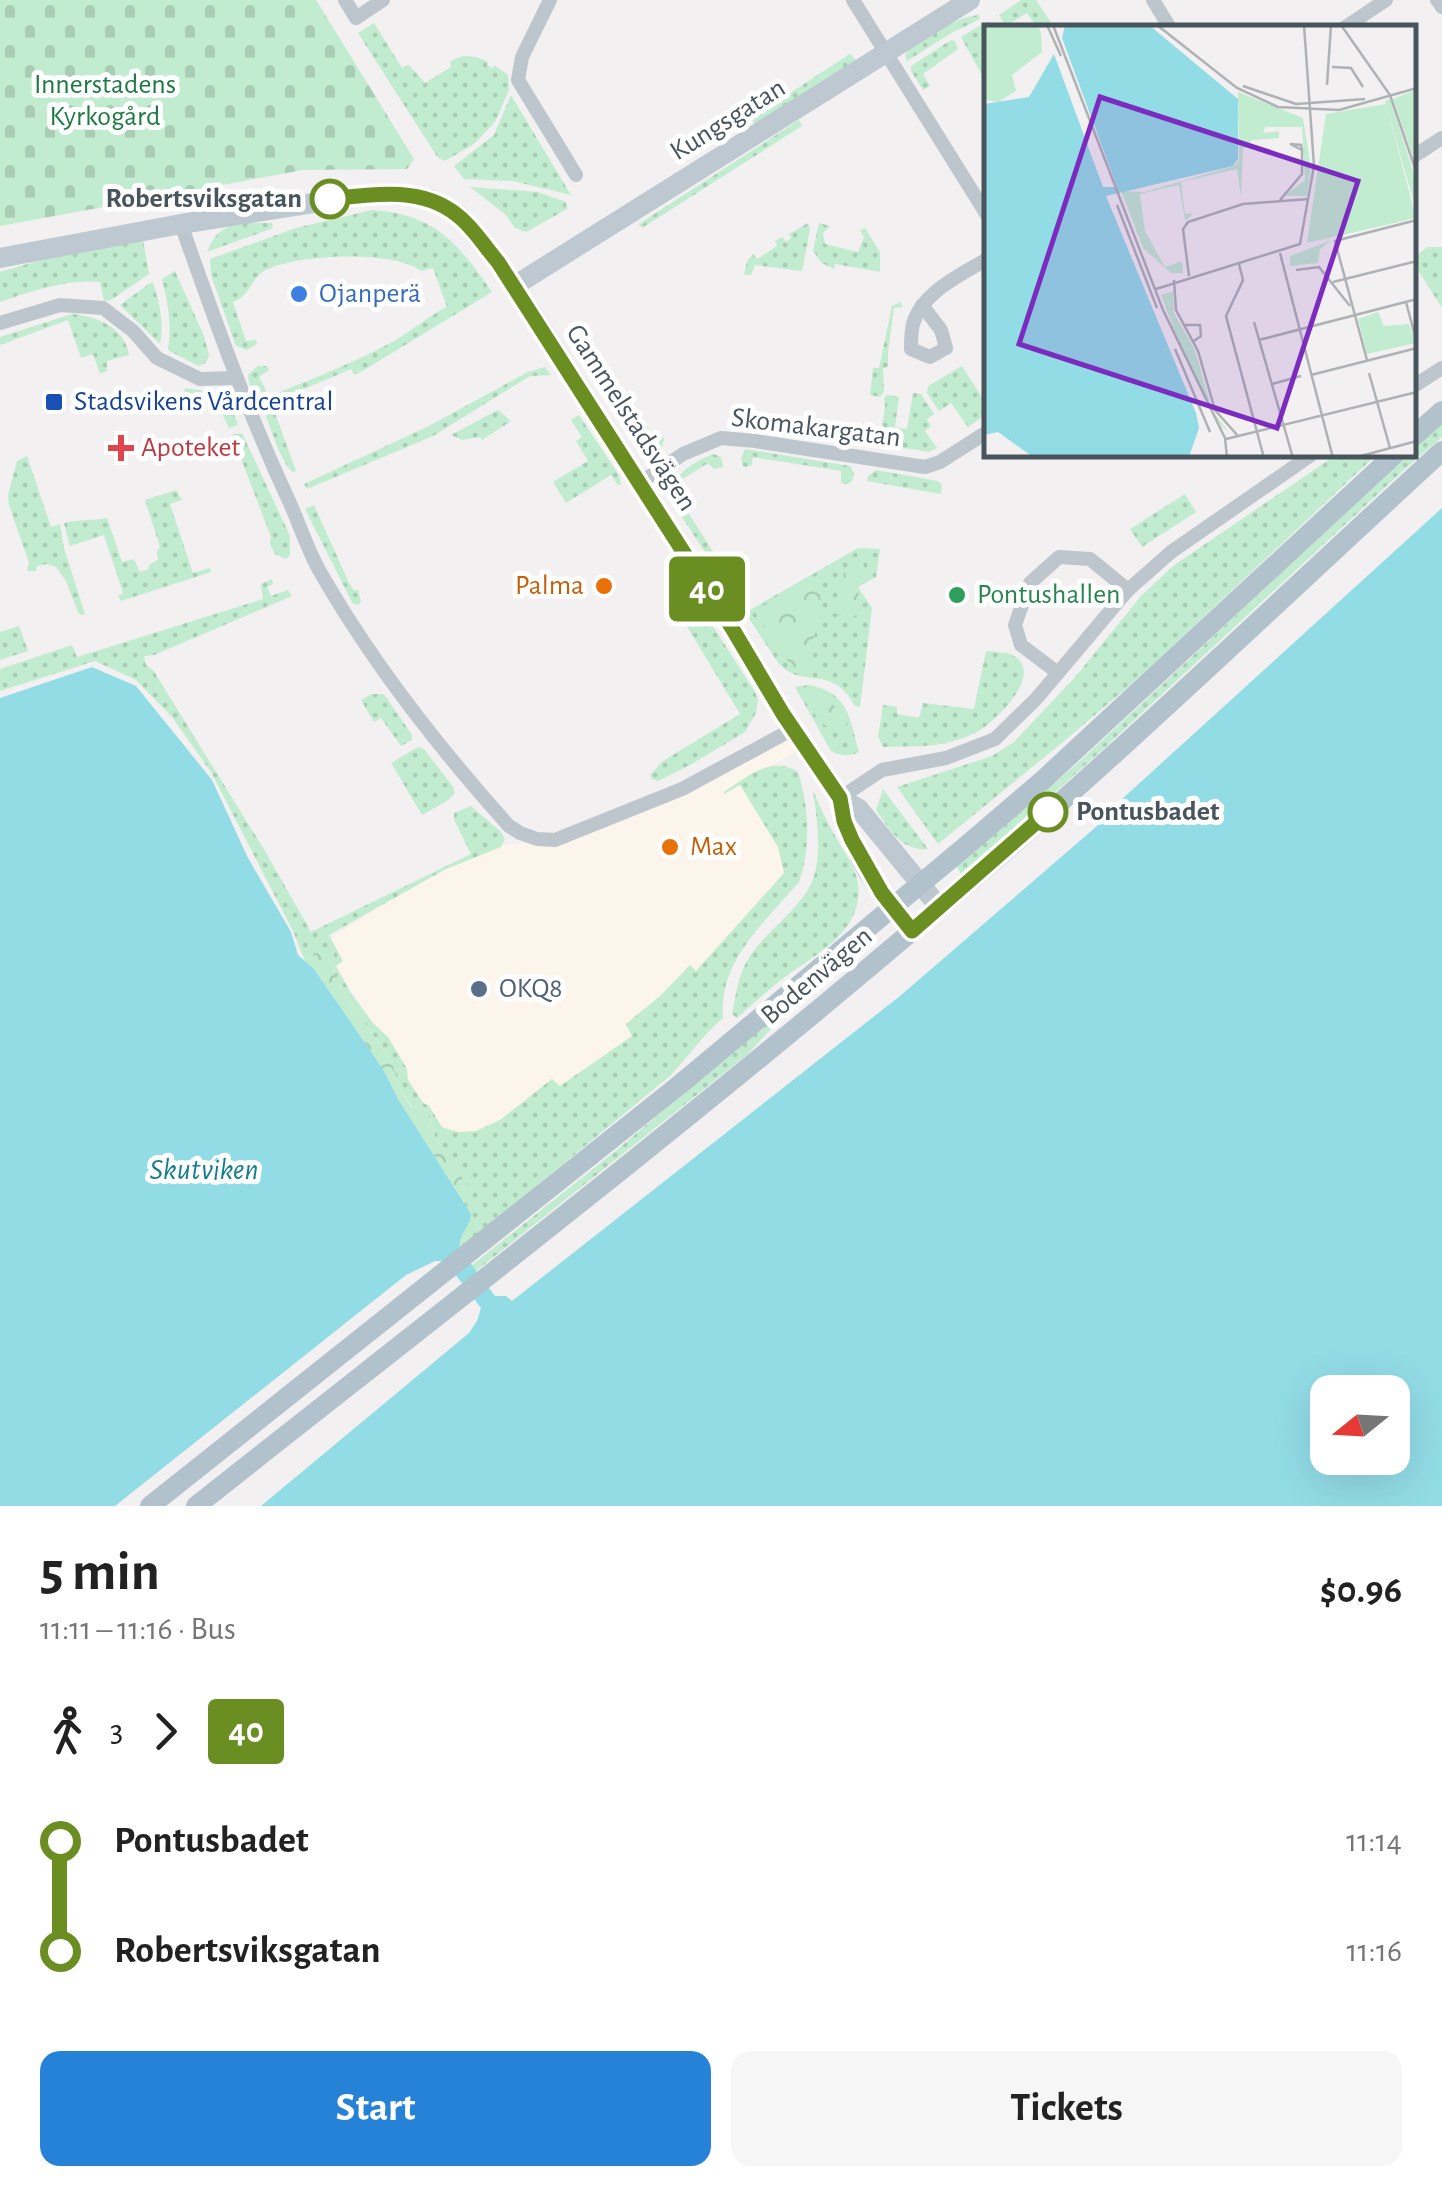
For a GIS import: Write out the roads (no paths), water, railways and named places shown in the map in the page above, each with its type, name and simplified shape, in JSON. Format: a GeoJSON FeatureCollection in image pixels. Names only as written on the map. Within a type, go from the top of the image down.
{"type":"FeatureCollection","features":[{"type":"Feature","properties":{"kind":"main road"},"geometry":{"type":"LineString","coordinates":[[1417,433],[1442,411]]}},
{"type":"Feature","properties":{"kind":"main road","name":"Bodenvägen"},"geometry":{"type":"LineString","coordinates":[[196,1506],[761,1059],[940,908],[1442,451]]}},
{"type":"Feature","properties":{"kind":"main road","name":"Bodenvägen"},"geometry":{"type":"LineString","coordinates":[[150,1506],[678,1086],[893,908],[1043,780],[1391,458]]}},
{"type":"Feature","properties":{"kind":"main road"},"geometry":{"type":"LineString","coordinates":[[840,798],[852,840],[893,908],[912,931]]}},
{"type":"Feature","properties":{"kind":"street"},"geometry":{"type":"LineString","coordinates":[[344,0],[356,18],[384,0]]}},
{"type":"Feature","properties":{"kind":"street"},"geometry":{"type":"LineString","coordinates":[[550,0],[522,57],[518,80],[576,175]]}},
{"type":"Feature","properties":{"kind":"street"},"geometry":{"type":"LineString","coordinates":[[853,0],[984,210]]}},
{"type":"Feature","properties":{"kind":"street","name":"Kungsgatan"},"geometry":{"type":"LineString","coordinates":[[514,286],[970,0]]}},
{"type":"Feature","properties":{"kind":"street"},"geometry":{"type":"LineString","coordinates":[[1153,0],[1168,25]]}},
{"type":"Feature","properties":{"kind":"street"},"geometry":{"type":"LineString","coordinates":[[1348,25],[1386,0]]}},
{"type":"Feature","properties":{"kind":"street"},"geometry":{"type":"LineString","coordinates":[[1437,0],[1442,8]]}},
{"type":"Feature","properties":{"kind":"street"},"geometry":{"type":"LineString","coordinates":[[1417,154],[1442,138]]}},
{"type":"Feature","properties":{"kind":"street","name":"Gammelstadsvägen"},"geometry":{"type":"LineString","coordinates":[[0,258],[370,194],[431,199],[458,216],[514,286],[840,798],[860,809],[940,908]]}},
{"type":"Feature","properties":{"kind":"street"},"geometry":{"type":"LineString","coordinates":[[182,224],[211,313],[272,467],[317,567],[407,705],[509,826],[536,839],[555,840],[682,789],[793,729]]}},
{"type":"Feature","properties":{"kind":"street"},"geometry":{"type":"LineString","coordinates":[[922,305],[984,261]]}},
{"type":"Feature","properties":{"kind":"street"},"geometry":{"type":"LineString","coordinates":[[0,322],[60,305],[103,308],[134,330],[157,358],[200,379],[237,378]]}},
{"type":"Feature","properties":{"kind":"street"},"geometry":{"type":"LineString","coordinates":[[1417,384],[1442,368]]}},
{"type":"Feature","properties":{"kind":"street","name":"Skomakargatan"},"geometry":{"type":"LineString","coordinates":[[640,483],[683,454],[720,438],[755,440],[925,468],[984,434]]}},
{"type":"Feature","properties":{"kind":"street"},"geometry":{"type":"LineString","coordinates":[[840,798],[882,770],[946,758],[994,738],[1036,699],[1128,590],[1170,552],[1307,458]]}},
{"type":"Feature","properties":{"kind":"street"},"geometry":{"type":"LineString","coordinates":[[1058,673],[1021,645],[1015,625],[1030,583],[1060,557],[1090,559],[1128,590]]}},
{"type":"Feature","properties":{"kind":"water","name":"Skutviken"},"geometry":{"type":"Polygon","coordinates":[[[1442,508],[1442,1506],[261,1506],[469,1333],[481,1308],[445,1261],[435,1261],[406,1275],[115,1506],[0,1506],[0,698],[92,667],[136,686],[212,780],[248,858],[291,932],[298,955],[314,969],[383,1069],[471,1214],[460,1249],[495,1296],[506,1296],[512,1301],[900,996],[1097,826],[1100,816],[1442,508]]]}},
{"type":"Feature","properties":{"kind":"place","name":"Robertsviksgatan"},"geometry":{"type":"Point","coordinates":[330,199]}},
{"type":"Feature","properties":{"kind":"place","name":"Ojanperä"},"geometry":{"type":"Point","coordinates":[299,294]}},
{"type":"Feature","properties":{"kind":"place","name":"Stadsvikens Vårdcentral"},"geometry":{"type":"Point","coordinates":[54,402]}},
{"type":"Feature","properties":{"kind":"place","name":"Apoteket"},"geometry":{"type":"Point","coordinates":[121,448]}},
{"type":"Feature","properties":{"kind":"place","name":"Palma"},"geometry":{"type":"Point","coordinates":[604,586]}},
{"type":"Feature","properties":{"kind":"place","name":"Pontushallen"},"geometry":{"type":"Point","coordinates":[957,595]}},
{"type":"Feature","properties":{"kind":"place","name":"Pontusbadet"},"geometry":{"type":"Point","coordinates":[1048,812]}},
{"type":"Feature","properties":{"kind":"place","name":"Max"},"geometry":{"type":"Point","coordinates":[670,847]}},
{"type":"Feature","properties":{"kind":"place","name":"OKQ8"},"geometry":{"type":"Point","coordinates":[479,989]}},
{"type":"Feature","properties":{"kind":"park label","name":"Innerstadens Kyrkogård"},"geometry":{"type":"Point","coordinates":[105,101]}}]}
